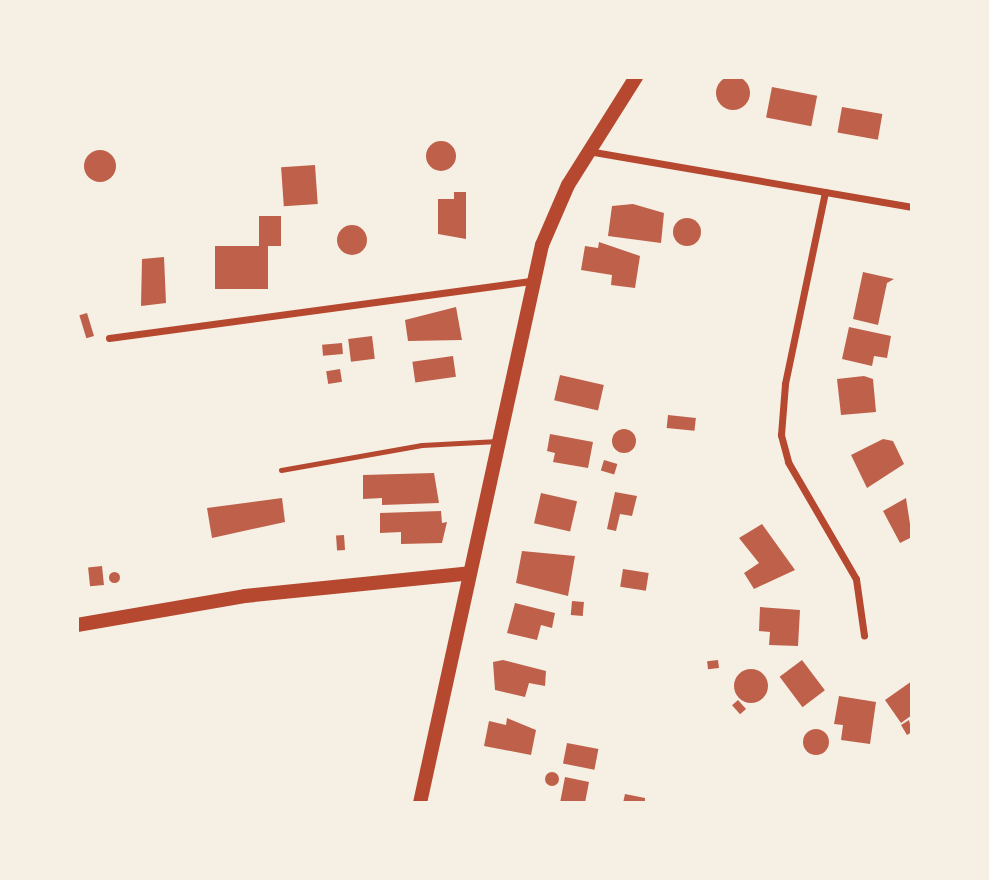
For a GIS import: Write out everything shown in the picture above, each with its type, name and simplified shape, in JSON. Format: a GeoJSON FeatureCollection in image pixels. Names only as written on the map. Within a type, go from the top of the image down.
{"type":"FeatureCollection","features":[{"type":"Feature","properties":{"kind":"main road"},"geometry":{"type":"LineString","coordinates":[[420,803],[532,281],[552,218],[588,151],[636,77]]}},
{"type":"Feature","properties":{"kind":"main road"},"geometry":{"type":"LineString","coordinates":[[77,625],[245,596],[470,573]]}},
{"type":"Feature","properties":{"kind":"street"},"geometry":{"type":"LineString","coordinates":[[588,151],[912,207]]}},
{"type":"Feature","properties":{"kind":"street"},"geometry":{"type":"LineString","coordinates":[[825,192],[785,384],[781,435],[789,461],[856,579],[864,635]]}},
{"type":"Feature","properties":{"kind":"street"},"geometry":{"type":"LineString","coordinates":[[109,338],[532,281]]}},
{"type":"Feature","properties":{"kind":"lane"},"geometry":{"type":"LineString","coordinates":[[281,470],[422,444],[498,441]]}},
{"type":"Feature","properties":{"kind":"path"},"geometry":{"type":"LineString","coordinates":[[161,803],[257,803]]}},
{"type":"Feature","properties":{"kind":"building"},"geometry":{"type":"Polygon","coordinates":[[[733,76],[745,81],[750,93],[745,105],[733,110],[721,105],[716,93],[721,81],[733,76]]]}},
{"type":"Feature","properties":{"kind":"building"},"geometry":{"type":"Polygon","coordinates":[[[772,87],[817,96],[811,126],[766,117],[772,87]]]}},
{"type":"Feature","properties":{"kind":"building"},"geometry":{"type":"Polygon","coordinates":[[[842,107],[882,114],[878,140],[837,133],[842,107]]]}},
{"type":"Feature","properties":{"kind":"building"},"geometry":{"type":"Polygon","coordinates":[[[441,141],[452,145],[456,156],[452,167],[441,171],[430,167],[426,156],[430,145],[441,141]]]}},
{"type":"Feature","properties":{"kind":"building"},"geometry":{"type":"Polygon","coordinates":[[[100,150],[111,155],[116,166],[111,177],[100,182],[89,177],[84,166],[89,155],[100,150]]]}},
{"type":"Feature","properties":{"kind":"building"},"geometry":{"type":"Polygon","coordinates":[[[315,165],[318,204],[284,206],[281,167],[315,165]]]}},
{"type":"Feature","properties":{"kind":"building"},"geometry":{"type":"Polygon","coordinates":[[[454,192],[466,192],[466,239],[438,234],[438,199],[454,199],[454,192]]]}},
{"type":"Feature","properties":{"kind":"building"},"geometry":{"type":"Polygon","coordinates":[[[633,204],[664,213],[661,243],[608,236],[612,206],[633,204]]]}},
{"type":"Feature","properties":{"kind":"building"},"geometry":{"type":"Polygon","coordinates":[[[259,216],[281,216],[281,246],[268,246],[268,289],[215,289],[215,246],[259,246],[259,216]]]}},
{"type":"Feature","properties":{"kind":"building"},"geometry":{"type":"Polygon","coordinates":[[[687,218],[697,222],[701,232],[697,242],[687,246],[677,242],[673,232],[677,222],[687,218]]]}},
{"type":"Feature","properties":{"kind":"building"},"geometry":{"type":"Polygon","coordinates":[[[352,225],[363,229],[367,240],[363,251],[352,255],[341,251],[337,240],[341,229],[352,225]]]}},
{"type":"Feature","properties":{"kind":"building"},"geometry":{"type":"Polygon","coordinates":[[[599,242],[640,256],[635,288],[611,285],[612,275],[581,270],[585,246],[598,248],[599,242]]]}},
{"type":"Feature","properties":{"kind":"building"},"geometry":{"type":"Polygon","coordinates":[[[164,257],[166,303],[141,306],[142,259],[164,257]]]}},
{"type":"Feature","properties":{"kind":"building"},"geometry":{"type":"Polygon","coordinates":[[[863,272],[894,279],[887,283],[878,325],[853,319],[863,272]]]}},
{"type":"Feature","properties":{"kind":"building"},"geometry":{"type":"Polygon","coordinates":[[[456,307],[462,340],[408,341],[405,320],[456,307]]]}},
{"type":"Feature","properties":{"kind":"building"},"geometry":{"type":"Polygon","coordinates":[[[87,313],[94,336],[86,338],[79,315],[87,313]]]}},
{"type":"Feature","properties":{"kind":"building"},"geometry":{"type":"Polygon","coordinates":[[[849,327],[891,336],[887,358],[874,356],[872,366],[842,359],[849,327]]]}},
{"type":"Feature","properties":{"kind":"building"},"geometry":{"type":"Polygon","coordinates":[[[372,336],[375,359],[351,362],[348,339],[372,336]]]}},
{"type":"Feature","properties":{"kind":"building"},"geometry":{"type":"Polygon","coordinates":[[[342,343],[343,354],[323,356],[322,345],[342,343]]]}},
{"type":"Feature","properties":{"kind":"building"},"geometry":{"type":"Polygon","coordinates":[[[453,356],[456,377],[415,383],[412,362],[453,356]]]}},
{"type":"Feature","properties":{"kind":"building"},"geometry":{"type":"Polygon","coordinates":[[[340,369],[342,382],[328,384],[326,371],[340,369]]]}},
{"type":"Feature","properties":{"kind":"building"},"geometry":{"type":"Polygon","coordinates":[[[560,375],[604,385],[598,410],[554,400],[560,375]]]}},
{"type":"Feature","properties":{"kind":"building"},"geometry":{"type":"Polygon","coordinates":[[[864,376],[873,379],[876,412],[841,415],[837,379],[864,376]]]}},
{"type":"Feature","properties":{"kind":"building"},"geometry":{"type":"Polygon","coordinates":[[[668,415],[696,418],[694,431],[667,428],[668,415]]]}},
{"type":"Feature","properties":{"kind":"building"},"geometry":{"type":"Polygon","coordinates":[[[624,429],[635,436],[636,441],[629,452],[624,453],[613,446],[612,441],[619,430],[624,429]]]}},
{"type":"Feature","properties":{"kind":"building"},"geometry":{"type":"Polygon","coordinates":[[[550,434],[593,442],[588,468],[553,462],[555,453],[547,451],[550,434]]]}},
{"type":"Feature","properties":{"kind":"building"},"geometry":{"type":"Polygon","coordinates":[[[883,439],[893,441],[904,464],[867,488],[851,455],[883,439]]]}},
{"type":"Feature","properties":{"kind":"building"},"geometry":{"type":"Polygon","coordinates":[[[604,460],[617,464],[614,475],[601,471],[604,460]]]}},
{"type":"Feature","properties":{"kind":"building"},"geometry":{"type":"Polygon","coordinates":[[[434,473],[439,503],[382,505],[382,498],[363,499],[363,475],[434,473]]]}},
{"type":"Feature","properties":{"kind":"building"},"geometry":{"type":"Polygon","coordinates":[[[615,492],[637,496],[632,516],[620,514],[616,531],[607,529],[615,492]]]}},
{"type":"Feature","properties":{"kind":"building"},"geometry":{"type":"Polygon","coordinates":[[[541,493],[577,501],[570,532],[534,523],[541,493]]]}},
{"type":"Feature","properties":{"kind":"building"},"geometry":{"type":"Polygon","coordinates":[[[282,498],[285,522],[212,538],[207,508],[282,498]]]}},
{"type":"Feature","properties":{"kind":"building"},"geometry":{"type":"Polygon","coordinates":[[[906,498],[912,537],[900,543],[883,511],[906,498]]]}},
{"type":"Feature","properties":{"kind":"building"},"geometry":{"type":"Polygon","coordinates":[[[441,511],[442,523],[447,522],[442,543],[401,544],[401,532],[380,533],[380,513],[441,511]]]}},
{"type":"Feature","properties":{"kind":"building"},"geometry":{"type":"Polygon","coordinates":[[[762,524],[795,570],[754,589],[744,573],[759,563],[739,538],[762,524]]]}},
{"type":"Feature","properties":{"kind":"building"},"geometry":{"type":"Polygon","coordinates":[[[344,535],[345,550],[337,551],[336,536],[344,535]]]}},
{"type":"Feature","properties":{"kind":"building"},"geometry":{"type":"Polygon","coordinates":[[[522,551],[575,556],[568,596],[516,583],[522,551]]]}},
{"type":"Feature","properties":{"kind":"building"},"geometry":{"type":"Polygon","coordinates":[[[102,566],[104,585],[90,586],[88,567],[102,566]]]}},
{"type":"Feature","properties":{"kind":"building"},"geometry":{"type":"Polygon","coordinates":[[[623,569],[649,573],[646,591],[620,587],[623,569]]]}},
{"type":"Feature","properties":{"kind":"building"},"geometry":{"type":"Polygon","coordinates":[[[114,571],[120,577],[114,583],[108,577],[114,571]]]}},
{"type":"Feature","properties":{"kind":"building"},"geometry":{"type":"Polygon","coordinates":[[[572,601],[584,602],[583,616],[571,615],[572,601]]]}},
{"type":"Feature","properties":{"kind":"building"},"geometry":{"type":"Polygon","coordinates":[[[515,603],[555,613],[552,628],[541,625],[537,640],[507,633],[515,603]]]}},
{"type":"Feature","properties":{"kind":"building"},"geometry":{"type":"Polygon","coordinates":[[[760,607],[800,610],[798,646],[769,645],[770,632],[759,631],[760,607]]]}},
{"type":"Feature","properties":{"kind":"building"},"geometry":{"type":"Polygon","coordinates":[[[503,660],[546,671],[545,686],[529,683],[525,697],[495,690],[493,662],[503,660]]]}},
{"type":"Feature","properties":{"kind":"building"},"geometry":{"type":"Polygon","coordinates":[[[718,660],[719,668],[708,669],[707,661],[718,660]]]}},
{"type":"Feature","properties":{"kind":"building"},"geometry":{"type":"Polygon","coordinates":[[[802,660],[825,690],[803,707],[780,677],[802,660]]]}},
{"type":"Feature","properties":{"kind":"building"},"geometry":{"type":"Polygon","coordinates":[[[751,669],[763,674],[768,686],[763,698],[751,703],[739,698],[734,686],[739,674],[751,669]]]}},
{"type":"Feature","properties":{"kind":"building"},"geometry":{"type":"Polygon","coordinates":[[[912,681],[912,715],[901,723],[885,700],[912,681]]]}},
{"type":"Feature","properties":{"kind":"building"},"geometry":{"type":"Polygon","coordinates":[[[839,696],[876,702],[870,744],[841,740],[843,725],[834,724],[839,696]]]}},
{"type":"Feature","properties":{"kind":"building"},"geometry":{"type":"Polygon","coordinates":[[[738,700],[746,709],[740,714],[732,705],[738,700]]]}},
{"type":"Feature","properties":{"kind":"building"},"geometry":{"type":"Polygon","coordinates":[[[507,718],[536,730],[531,755],[484,746],[489,721],[506,725],[507,718]]]}},
{"type":"Feature","properties":{"kind":"building"},"geometry":{"type":"Polygon","coordinates":[[[909,720],[912,732],[907,735],[901,725],[909,720]]]}},
{"type":"Feature","properties":{"kind":"building"},"geometry":{"type":"Polygon","coordinates":[[[816,729],[825,733],[829,742],[825,751],[816,755],[807,751],[803,742],[807,733],[816,729]]]}},
{"type":"Feature","properties":{"kind":"building"},"geometry":{"type":"Polygon","coordinates":[[[567,743],[598,749],[594,770],[563,764],[567,743]]]}},
{"type":"Feature","properties":{"kind":"building"},"geometry":{"type":"Polygon","coordinates":[[[552,772],[557,774],[557,784],[552,786],[547,784],[545,779],[547,774],[552,772]]]}},
{"type":"Feature","properties":{"kind":"building"},"geometry":{"type":"Polygon","coordinates":[[[565,777],[589,782],[585,803],[560,803],[565,777]]]}},
{"type":"Feature","properties":{"kind":"building"},"geometry":{"type":"Polygon","coordinates":[[[625,794],[645,798],[645,803],[623,803],[625,794]]]}}]}
